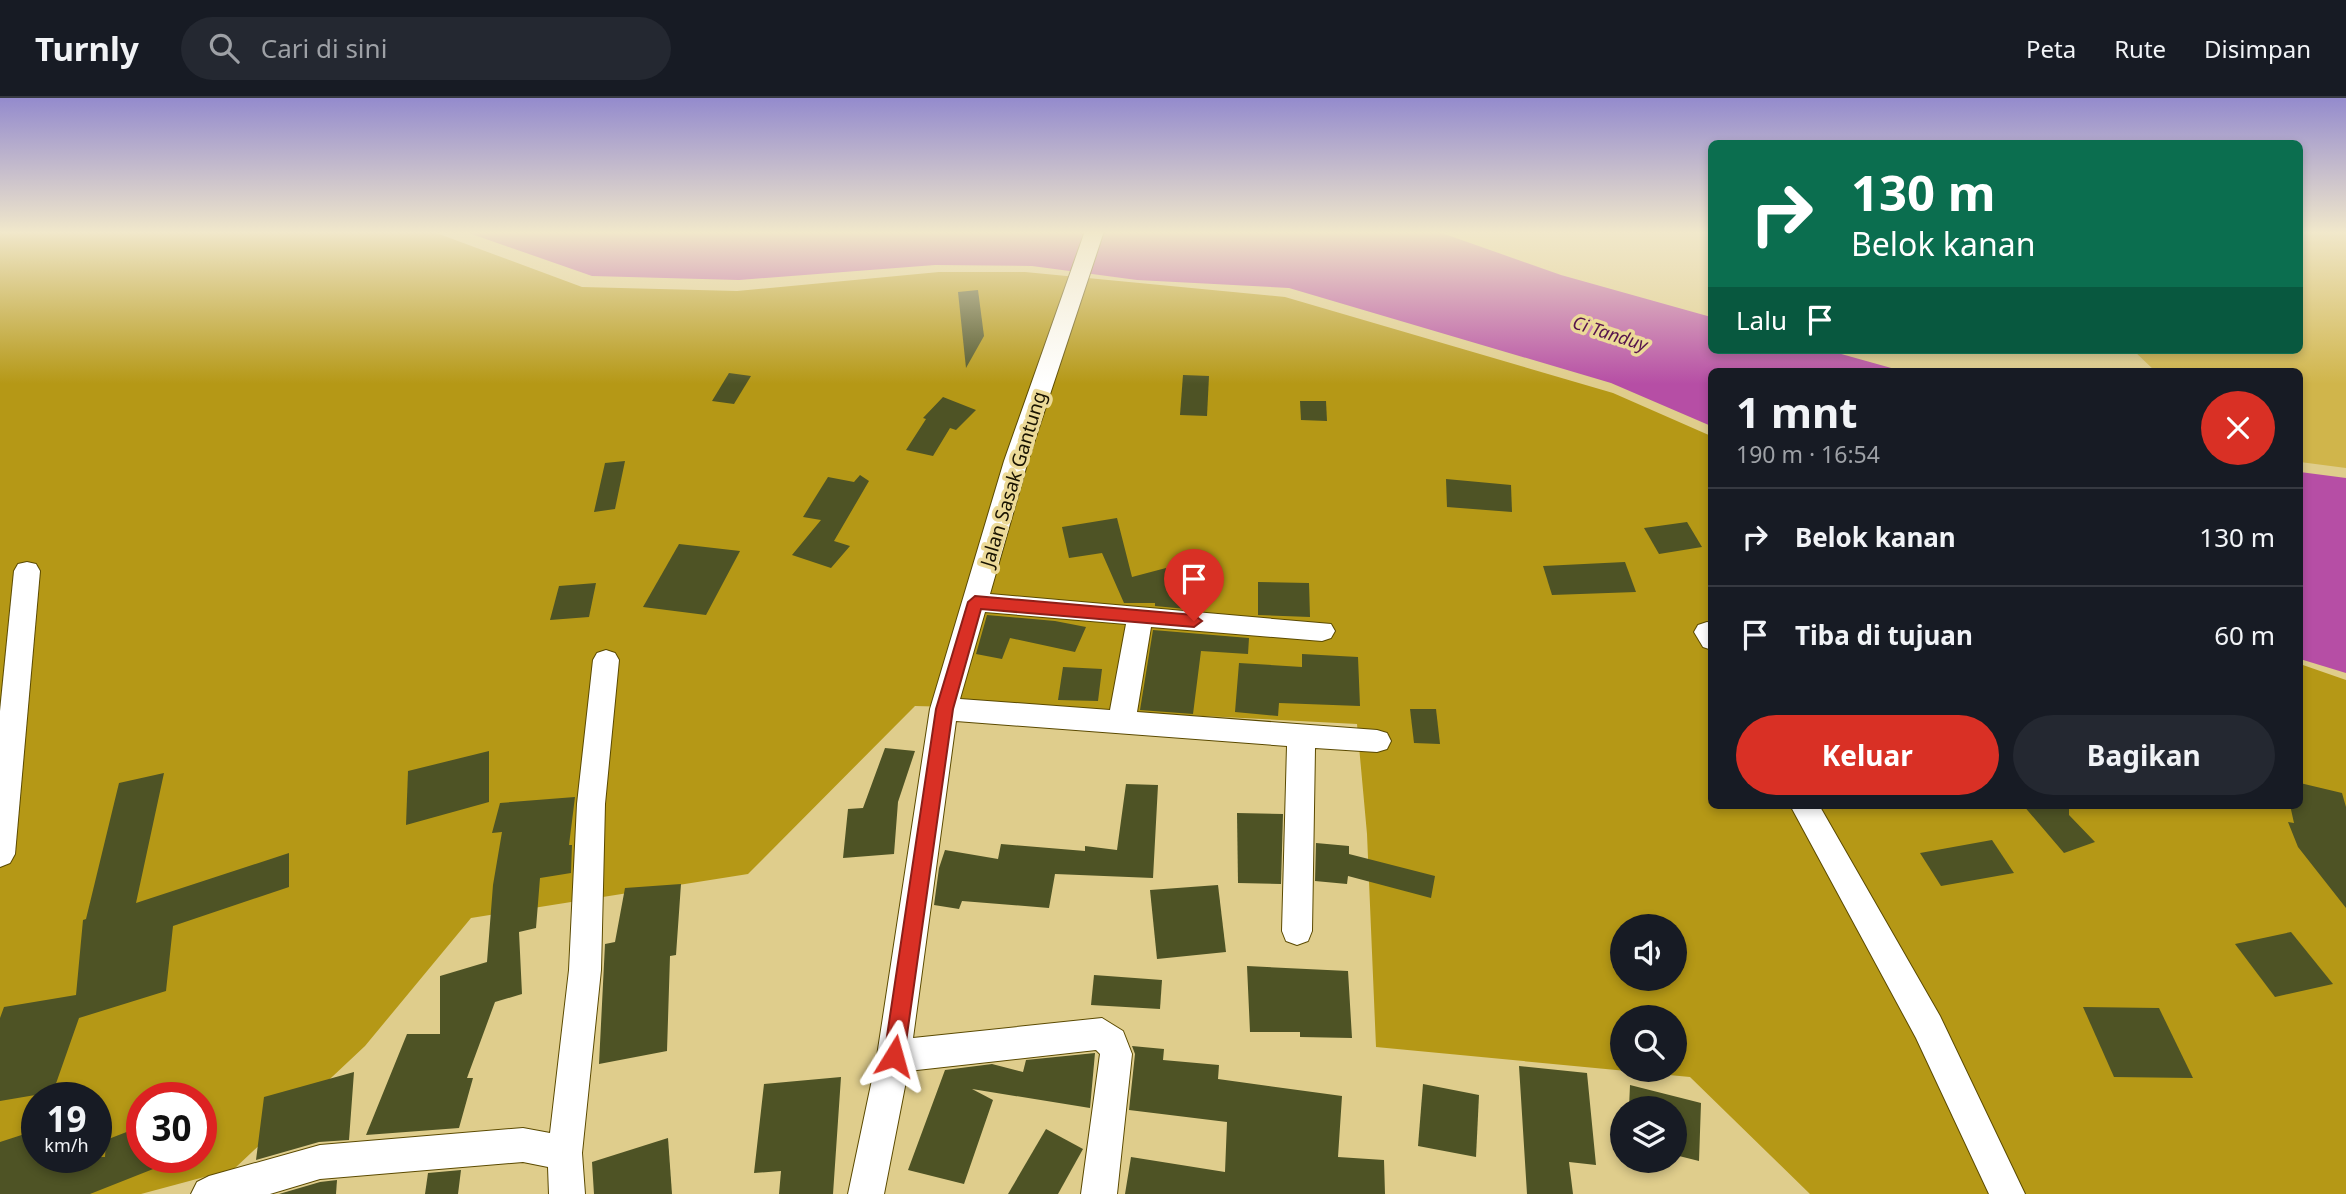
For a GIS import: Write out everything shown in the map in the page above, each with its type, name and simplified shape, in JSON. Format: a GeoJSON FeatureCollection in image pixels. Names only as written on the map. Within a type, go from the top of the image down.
{"type":"FeatureCollection","features":[{"type":"Feature","properties":{"kind":"street","name":"Jalan Sasak Gantung"},"geometry":{"type":"LineString","coordinates":[[866,1194],[894,1056],[944,709],[1016,460],[1077,282]]}},
{"type":"Feature","properties":{"kind":"street"},"geometry":{"type":"LineString","coordinates":[[0,854],[10,667],[27,571]]}},
{"type":"Feature","properties":{"kind":"street"},"geometry":{"type":"LineString","coordinates":[[975,602],[1322,631]]}},
{"type":"Feature","properties":{"kind":"street"},"geometry":{"type":"LineString","coordinates":[[1122,722],[1140,617]]}},
{"type":"Feature","properties":{"kind":"street"},"geometry":{"type":"LineString","coordinates":[[567,1194],[565,1153],[585,970],[592,804],[606,660]]}},
{"type":"Feature","properties":{"kind":"street"},"geometry":{"type":"LineString","coordinates":[[944,709],[1377,741]]}},
{"type":"Feature","properties":{"kind":"street"},"geometry":{"type":"LineString","coordinates":[[1297,931],[1301,735]]}},
{"type":"Feature","properties":{"kind":"street"},"geometry":{"type":"LineString","coordinates":[[1806,809],[1928,1027],[2007,1194]]}},
{"type":"Feature","properties":{"kind":"street"},"geometry":{"type":"LineString","coordinates":[[894,1056],[1102,1034],[1111,1042],[1116,1054],[1099,1194]]}},
{"type":"Feature","properties":{"kind":"street"},"geometry":{"type":"LineString","coordinates":[[209,1194],[320,1161],[523,1145],[565,1153]]}},
{"type":"Feature","properties":{"kind":"shaded area"},"geometry":{"type":"Polygon","coordinates":[[[0,282],[569,282],[582,287],[737,291],[831,282],[1131,282],[1285,297],[1613,393],[1708,435],[1708,809],[2303,809],[2303,665],[2346,680],[2346,1194],[1810,1194],[1687,1077],[1687,1005],[1610,1005],[1610,1069],[1376,1047],[1367,834],[1357,724],[1105,711],[915,706],[748,874],[471,918],[365,1046],[234,1169],[141,1194],[0,1194],[0,282]]]}},
{"type":"Feature","properties":{"kind":"shaded area"},"geometry":{"type":"Polygon","coordinates":[[[2303,282],[2346,282],[2346,468],[2303,462],[2303,368],[2152,368],[2137,354],[2303,354],[2303,282]]]}},
{"type":"Feature","properties":{"kind":"water","name":"Ci Tanduy"},"geometry":{"type":"Polygon","coordinates":[[[1178,282],[1587,282],[1708,316],[1708,354],[1841,354],[1891,368],[1708,368],[1708,425],[1611,383],[1289,288],[1178,282]]]}},
{"type":"Feature","properties":{"kind":"water"},"geometry":{"type":"Polygon","coordinates":[[[2303,472],[2346,478],[2346,673],[2303,660],[2303,472]]]}},
{"type":"Feature","properties":{"kind":"building"},"geometry":{"type":"Polygon","coordinates":[[[978,290],[984,336],[966,368],[958,292],[978,290]]]}},
{"type":"Feature","properties":{"kind":"building"},"geometry":{"type":"Polygon","coordinates":[[[729,373],[751,376],[734,404],[712,401],[729,373]]]}},
{"type":"Feature","properties":{"kind":"building"},"geometry":{"type":"Polygon","coordinates":[[[1183,375],[1209,376],[1207,416],[1180,415],[1183,375]]]}},
{"type":"Feature","properties":{"kind":"building"},"geometry":{"type":"Polygon","coordinates":[[[943,397],[976,410],[956,430],[950,428],[933,456],[906,450],[926,419],[923,418],[943,397]]]}},
{"type":"Feature","properties":{"kind":"building"},"geometry":{"type":"Polygon","coordinates":[[[1300,401],[1326,401],[1327,421],[1301,420],[1300,401]]]}},
{"type":"Feature","properties":{"kind":"building"},"geometry":{"type":"Polygon","coordinates":[[[625,461],[615,509],[594,512],[605,463],[625,461]]]}},
{"type":"Feature","properties":{"kind":"building"},"geometry":{"type":"Polygon","coordinates":[[[860,475],[869,481],[834,541],[850,546],[831,568],[792,555],[821,520],[803,517],[828,477],[854,482],[860,475]]]}},
{"type":"Feature","properties":{"kind":"building"},"geometry":{"type":"Polygon","coordinates":[[[1446,479],[1511,485],[1512,512],[1447,507],[1446,479]]]}},
{"type":"Feature","properties":{"kind":"building"},"geometry":{"type":"Polygon","coordinates":[[[1117,518],[1132,577],[1166,568],[1186,609],[1155,606],[1155,603],[1124,603],[1102,553],[1069,558],[1062,527],[1117,518]]]}},
{"type":"Feature","properties":{"kind":"building"},"geometry":{"type":"Polygon","coordinates":[[[1687,522],[1702,547],[1659,554],[1644,528],[1687,522]]]}},
{"type":"Feature","properties":{"kind":"building"},"geometry":{"type":"Polygon","coordinates":[[[679,544],[740,551],[706,615],[643,607],[679,544]]]}},
{"type":"Feature","properties":{"kind":"building"},"geometry":{"type":"Polygon","coordinates":[[[1625,562],[1636,592],[1552,595],[1543,566],[1625,562]]]}},
{"type":"Feature","properties":{"kind":"building"},"geometry":{"type":"Polygon","coordinates":[[[1258,582],[1309,583],[1310,617],[1258,615],[1258,582]]]}},
{"type":"Feature","properties":{"kind":"building"},"geometry":{"type":"Polygon","coordinates":[[[596,583],[589,617],[550,620],[559,586],[596,583]]]}},
{"type":"Feature","properties":{"kind":"building"},"geometry":{"type":"Polygon","coordinates":[[[987,615],[1055,621],[1086,627],[1075,652],[1010,638],[1002,659],[976,654],[987,615]]]}},
{"type":"Feature","properties":{"kind":"building"},"geometry":{"type":"Polygon","coordinates":[[[1153,630],[1249,638],[1248,654],[1201,651],[1193,714],[1140,710],[1153,630]]]}},
{"type":"Feature","properties":{"kind":"building"},"geometry":{"type":"Polygon","coordinates":[[[1302,654],[1358,657],[1360,706],[1279,703],[1278,716],[1235,712],[1239,663],[1302,667],[1302,654]]]}},
{"type":"Feature","properties":{"kind":"building"},"geometry":{"type":"Polygon","coordinates":[[[1063,667],[1102,669],[1098,701],[1058,700],[1063,667]]]}},
{"type":"Feature","properties":{"kind":"building"},"geometry":{"type":"Polygon","coordinates":[[[1410,709],[1436,709],[1440,744],[1414,743],[1410,709]]]}},
{"type":"Feature","properties":{"kind":"building"},"geometry":{"type":"Polygon","coordinates":[[[885,748],[915,751],[898,802],[894,854],[843,858],[848,809],[863,808],[885,748]]]}},
{"type":"Feature","properties":{"kind":"building"},"geometry":{"type":"Polygon","coordinates":[[[489,751],[489,802],[406,825],[408,771],[489,751]]]}},
{"type":"Feature","properties":{"kind":"building"},"geometry":{"type":"Polygon","coordinates":[[[164,773],[136,903],[289,853],[289,887],[173,926],[166,991],[79,1018],[57,1082],[21,1082],[21,1097],[0,1101],[0,1018],[4,1007],[76,995],[83,920],[86,919],[119,783],[164,773]]]}},
{"type":"Feature","properties":{"kind":"building"},"geometry":{"type":"Polygon","coordinates":[[[1126,784],[1158,785],[1153,878],[1055,874],[1049,908],[962,901],[959,909],[934,905],[939,868],[945,850],[998,859],[1001,844],[1085,851],[1085,846],[1117,850],[1126,784]]]}},
{"type":"Feature","properties":{"kind":"building"},"geometry":{"type":"Polygon","coordinates":[[[2303,784],[2342,793],[2346,807],[2346,908],[2298,847],[2288,822],[2294,823],[2291,809],[2303,809],[2303,784]]]}},
{"type":"Feature","properties":{"kind":"building"},"geometry":{"type":"Polygon","coordinates":[[[575,797],[569,845],[572,845],[571,873],[540,878],[536,928],[519,932],[522,994],[495,1002],[467,1078],[473,1078],[459,1128],[366,1135],[407,1034],[440,1034],[440,976],[487,962],[493,885],[502,832],[492,833],[500,803],[575,797]]]}},
{"type":"Feature","properties":{"kind":"building"},"geometry":{"type":"Polygon","coordinates":[[[2026,809],[2069,809],[2069,815],[2095,842],[2064,853],[2026,809]]]}},
{"type":"Feature","properties":{"kind":"building"},"geometry":{"type":"Polygon","coordinates":[[[1237,813],[1283,814],[1281,884],[1238,883],[1237,813]]]}},
{"type":"Feature","properties":{"kind":"building"},"geometry":{"type":"Polygon","coordinates":[[[1992,840],[2014,873],[1941,886],[1920,853],[1992,840]]]}},
{"type":"Feature","properties":{"kind":"building"},"geometry":{"type":"Polygon","coordinates":[[[1316,843],[1349,846],[1349,854],[1435,876],[1431,898],[1348,876],[1347,884],[1315,881],[1316,843]]]}},
{"type":"Feature","properties":{"kind":"building"},"geometry":{"type":"Polygon","coordinates":[[[681,884],[676,955],[670,956],[667,1051],[599,1064],[605,944],[615,942],[625,888],[681,884]]]}},
{"type":"Feature","properties":{"kind":"building"},"geometry":{"type":"Polygon","coordinates":[[[1218,885],[1226,952],[1157,959],[1150,890],[1218,885]]]}},
{"type":"Feature","properties":{"kind":"building"},"geometry":{"type":"Polygon","coordinates":[[[2291,932],[2333,984],[2275,997],[2235,944],[2291,932]]]}},
{"type":"Feature","properties":{"kind":"building"},"geometry":{"type":"Polygon","coordinates":[[[1247,966],[1348,971],[1352,1038],[1300,1037],[1300,1032],[1250,1032],[1247,966]]]}},
{"type":"Feature","properties":{"kind":"building"},"geometry":{"type":"Polygon","coordinates":[[[1094,975],[1162,980],[1160,1009],[1091,1005],[1094,975]]]}},
{"type":"Feature","properties":{"kind":"building"},"geometry":{"type":"Polygon","coordinates":[[[2083,1007],[2159,1008],[2193,1078],[2114,1077],[2083,1007]]]}},
{"type":"Feature","properties":{"kind":"building"},"geometry":{"type":"Polygon","coordinates":[[[1132,1046],[1164,1049],[1163,1060],[1219,1065],[1218,1079],[1342,1096],[1338,1157],[1384,1160],[1385,1194],[1125,1194],[1131,1157],[1225,1172],[1227,1122],[1129,1110],[1135,1054],[1132,1046]]]}},
{"type":"Feature","properties":{"kind":"building"},"geometry":{"type":"Polygon","coordinates":[[[1095,1053],[1090,1108],[972,1089],[993,1100],[964,1184],[908,1170],[945,1070],[992,1064],[1023,1072],[1026,1060],[1095,1053]]]}},
{"type":"Feature","properties":{"kind":"building"},"geometry":{"type":"Polygon","coordinates":[[[1519,1066],[1587,1073],[1596,1165],[1569,1162],[1573,1194],[1527,1194],[1519,1066]]]}},
{"type":"Feature","properties":{"kind":"building"},"geometry":{"type":"Polygon","coordinates":[[[354,1072],[349,1140],[319,1142],[256,1160],[264,1097],[354,1072]]]}},
{"type":"Feature","properties":{"kind":"building"},"geometry":{"type":"Polygon","coordinates":[[[841,1077],[833,1194],[779,1194],[781,1171],[754,1173],[764,1084],[841,1077]]]}},
{"type":"Feature","properties":{"kind":"building"},"geometry":{"type":"Polygon","coordinates":[[[1423,1084],[1479,1095],[1476,1157],[1418,1146],[1423,1084]]]}},
{"type":"Feature","properties":{"kind":"building"},"geometry":{"type":"Polygon","coordinates":[[[1630,1085],[1673,1096],[1630,1096],[1630,1085]]]}},
{"type":"Feature","properties":{"kind":"building"},"geometry":{"type":"Polygon","coordinates":[[[1687,1099],[1701,1103],[1699,1161],[1687,1158],[1687,1099]]]}},
{"type":"Feature","properties":{"kind":"building"},"geometry":{"type":"Polygon","coordinates":[[[1046,1129],[1083,1149],[1058,1194],[1008,1194],[1046,1129]]]}},
{"type":"Feature","properties":{"kind":"building"},"geometry":{"type":"Polygon","coordinates":[[[126,1132],[126,1173],[143,1173],[90,1194],[0,1194],[0,1142],[21,1135],[21,1173],[112,1173],[112,1138],[126,1132]]]}},
{"type":"Feature","properties":{"kind":"building"},"geometry":{"type":"Polygon","coordinates":[[[668,1138],[672,1194],[594,1194],[592,1162],[668,1138]]]}},
{"type":"Feature","properties":{"kind":"building"},"geometry":{"type":"Polygon","coordinates":[[[461,1170],[458,1194],[425,1194],[428,1173],[461,1170]]]}},
{"type":"Feature","properties":{"kind":"building"},"geometry":{"type":"Polygon","coordinates":[[[337,1180],[336,1194],[279,1194],[320,1182],[337,1180]]]}},
{"type":"Feature","properties":{"kind":"route"},"geometry":{"type":"LineString","coordinates":[[894,1056],[944,709],[975,602],[1194,621]]}}]}
